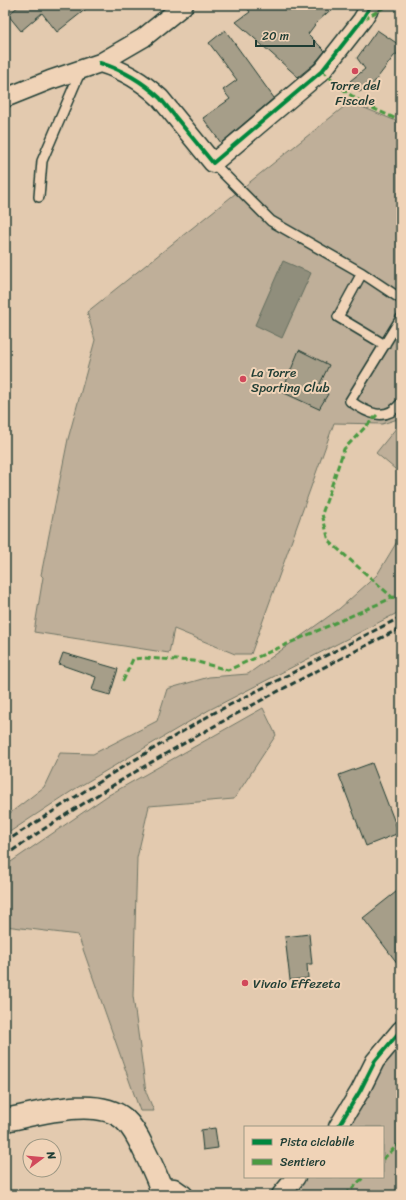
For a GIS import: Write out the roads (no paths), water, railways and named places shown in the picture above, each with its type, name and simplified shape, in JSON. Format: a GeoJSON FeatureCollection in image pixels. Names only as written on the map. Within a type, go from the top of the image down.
{"type":"FeatureCollection","features":[{"type":"Feature","properties":{"kind":"main road"},"geometry":{"type":"LineString","coordinates":[[5,1120],[82,1107],[94,1108],[116,1114],[124,1120],[139,1140],[162,1191]]}},
{"type":"Feature","properties":{"kind":"street"},"geometry":{"type":"LineString","coordinates":[[5,98],[82,68],[100,63],[143,38],[184,5]]}},
{"type":"Feature","properties":{"kind":"street"},"geometry":{"type":"LineString","coordinates":[[100,63],[130,75],[151,90],[160,98],[213,163],[322,71],[362,20],[371,5]]}},
{"type":"Feature","properties":{"kind":"street"},"geometry":{"type":"LineString","coordinates":[[339,1126],[376,1061],[401,1030]]}},
{"type":"Feature","properties":{"kind":"street"},"geometry":{"type":"LineString","coordinates":[[281,1195],[295,1178]]}},
{"type":"Feature","properties":{"kind":"street"},"geometry":{"type":"LineString","coordinates":[[162,1191],[174,1188],[184,1195]]}},
{"type":"Feature","properties":{"kind":"lane"},"geometry":{"type":"LineString","coordinates":[[38,197],[42,161],[82,68]]}},
{"type":"Feature","properties":{"kind":"lane"},"geometry":{"type":"LineString","coordinates":[[213,163],[271,221],[362,273],[401,299]]}},
{"type":"Feature","properties":{"kind":"lane"},"geometry":{"type":"LineString","coordinates":[[362,273],[338,317],[385,344]]}},
{"type":"Feature","properties":{"kind":"lane"},"geometry":{"type":"LineString","coordinates":[[401,318],[350,401],[362,410],[377,415],[396,410],[401,403]]}},
{"type":"Feature","properties":{"kind":"railway"},"geometry":{"type":"LineString","coordinates":[[5,842],[116,771],[212,714],[401,617]]}},
{"type":"Feature","properties":{"kind":"railway"},"geometry":{"type":"LineString","coordinates":[[5,856],[66,814],[163,755],[264,699],[401,628]]}},
{"type":"Feature","properties":{"kind":"place","name":"Torre del Fiscale"},"geometry":{"type":"Point","coordinates":[355,71]}},
{"type":"Feature","properties":{"kind":"place","name":"La Torre Sporting Club"},"geometry":{"type":"Point","coordinates":[243,379]}},
{"type":"Feature","properties":{"kind":"place","name":"Vivaio Effezeta"},"geometry":{"type":"Point","coordinates":[245,983]}}]}
